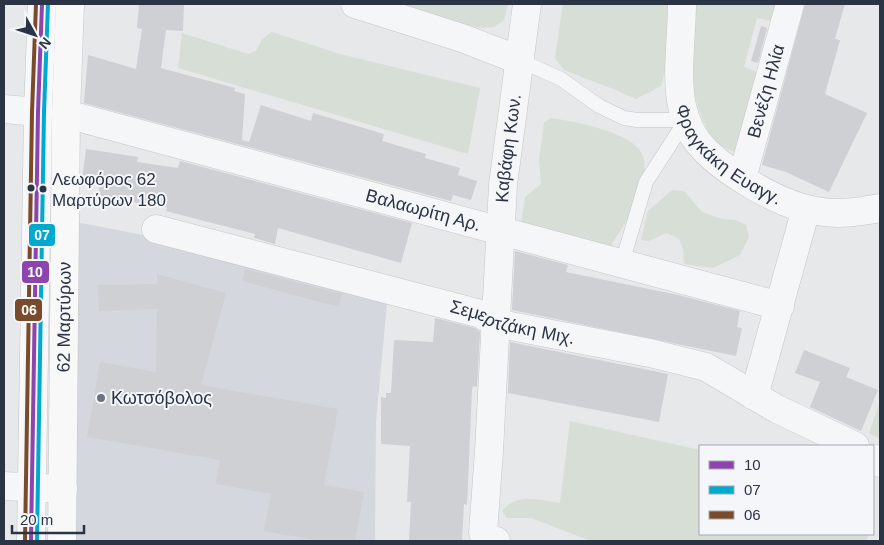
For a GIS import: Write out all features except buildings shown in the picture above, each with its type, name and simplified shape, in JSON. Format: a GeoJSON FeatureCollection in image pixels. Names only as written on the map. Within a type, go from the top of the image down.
{"type":"FeatureCollection","features":[{"type":"Feature","properties":{"kind":"main road","name":"62 Μαρτύρων"},"geometry":{"type":"LineString","coordinates":[[31,541],[38,112],[42,4]]}},
{"type":"Feature","properties":{"kind":"main road","name":"62 Μαρτύρων"},"geometry":{"type":"LineString","coordinates":[[62,541],[66,114],[70,4]]}},
{"type":"Feature","properties":{"kind":"street"},"geometry":{"type":"LineString","coordinates":[[355,4],[462,38],[519,60]]}},
{"type":"Feature","properties":{"kind":"street","name":"Καβάφη Κων."},"geometry":{"type":"LineString","coordinates":[[489,537],[489,451],[503,185],[527,4]]}},
{"type":"Feature","properties":{"kind":"street","name":"Φραγκάκη Ευαγγ."},"geometry":{"type":"LineString","coordinates":[[682,4],[680,85],[682,108],[691,132],[702,147],[716,160],[742,178],[787,203],[829,213],[845,213],[880,208]]}},
{"type":"Feature","properties":{"kind":"street","name":"Βενέζη Ηλία"},"geometry":{"type":"LineString","coordinates":[[742,178],[790,4]]}},
{"type":"Feature","properties":{"kind":"street"},"geometry":{"type":"LineString","coordinates":[[4,110],[38,112]]}},
{"type":"Feature","properties":{"kind":"street","name":"Βαλαωρίτη Αρ."},"geometry":{"type":"LineString","coordinates":[[66,114],[780,306]]}},
{"type":"Feature","properties":{"kind":"street"},"geometry":{"type":"LineString","coordinates":[[754,396],[806,209]]}},
{"type":"Feature","properties":{"kind":"street","name":"Σεμερτζάκη Μιχ."},"geometry":{"type":"LineString","coordinates":[[156,229],[481,314],[495,323],[650,353],[698,365],[718,373],[777,409],[853,445]]}},
{"type":"Feature","properties":{"kind":"street"},"geometry":{"type":"LineString","coordinates":[[4,486],[63,488]]}},
{"type":"Feature","properties":{"kind":"lane"},"geometry":{"type":"LineString","coordinates":[[519,60],[561,79],[598,106],[624,118],[637,120],[686,120]]}},
{"type":"Feature","properties":{"kind":"lane"},"geometry":{"type":"LineString","coordinates":[[622,263],[646,182],[686,120]]}},
{"type":"Feature","properties":{"kind":"shaded area"},"geometry":{"type":"Polygon","coordinates":[[[394,4],[508,4],[504,20],[494,27],[479,28],[394,4]]]}},
{"type":"Feature","properties":{"kind":"shaded area"},"geometry":{"type":"Polygon","coordinates":[[[563,4],[669,4],[666,67],[661,86],[636,99],[564,70],[555,58],[563,4]]]}},
{"type":"Feature","properties":{"kind":"shaded area"},"geometry":{"type":"Polygon","coordinates":[[[686,4],[789,4],[784,24],[757,18],[744,67],[764,75],[742,155],[721,145],[710,133],[702,118],[692,80],[686,4]]]}},
{"type":"Feature","properties":{"kind":"shaded area"},"geometry":{"type":"Polygon","coordinates":[[[272,32],[340,54],[480,88],[468,154],[178,68],[182,33],[248,54],[256,51],[262,39],[272,32]]]}},
{"type":"Feature","properties":{"kind":"shaded area"},"geometry":{"type":"Polygon","coordinates":[[[550,118],[587,125],[616,134],[638,148],[643,156],[644,172],[635,206],[605,255],[520,230],[525,197],[541,184],[539,161],[544,123],[550,118]]]}},
{"type":"Feature","properties":{"kind":"shaded area"},"geometry":{"type":"Polygon","coordinates":[[[672,190],[684,191],[702,212],[722,219],[736,220],[746,225],[749,237],[740,255],[713,268],[684,264],[683,249],[679,239],[667,233],[648,241],[641,240],[648,211],[672,190]]]}},
{"type":"Feature","properties":{"kind":"shaded area"},"geometry":{"type":"Polygon","coordinates":[[[76,222],[158,238],[388,293],[376,421],[375,541],[72,541],[76,222]]]}},
{"type":"Feature","properties":{"kind":"shaded area"},"geometry":{"type":"Polygon","coordinates":[[[880,402],[880,439],[869,433],[880,402]]]}},
{"type":"Feature","properties":{"kind":"shaded area"},"geometry":{"type":"Polygon","coordinates":[[[570,421],[699,450],[699,535],[869,535],[866,541],[591,541],[531,518],[507,518],[502,511],[508,505],[522,499],[537,499],[560,503],[570,421]]]}},
{"type":"Feature","properties":{"kind":"transit line","name":"06"},"geometry":{"type":"LineString","coordinates":[[25,541],[32,112],[36,4]]}},
{"type":"Feature","properties":{"kind":"transit line","name":"10"},"geometry":{"type":"LineString","coordinates":[[31,541],[38,112],[42,4]]}},
{"type":"Feature","properties":{"kind":"transit line","name":"07"},"geometry":{"type":"LineString","coordinates":[[37,541],[44,112],[48,4]]}},
{"type":"Feature","properties":{"kind":"place","name":"Λεωφόρος 62 Μαρτύρων 180"},"geometry":{"type":"Point","coordinates":[43,189]}},
{"type":"Feature","properties":{"kind":"place","name":"Κωτσόβολος"},"geometry":{"type":"Point","coordinates":[101,398]}}]}
